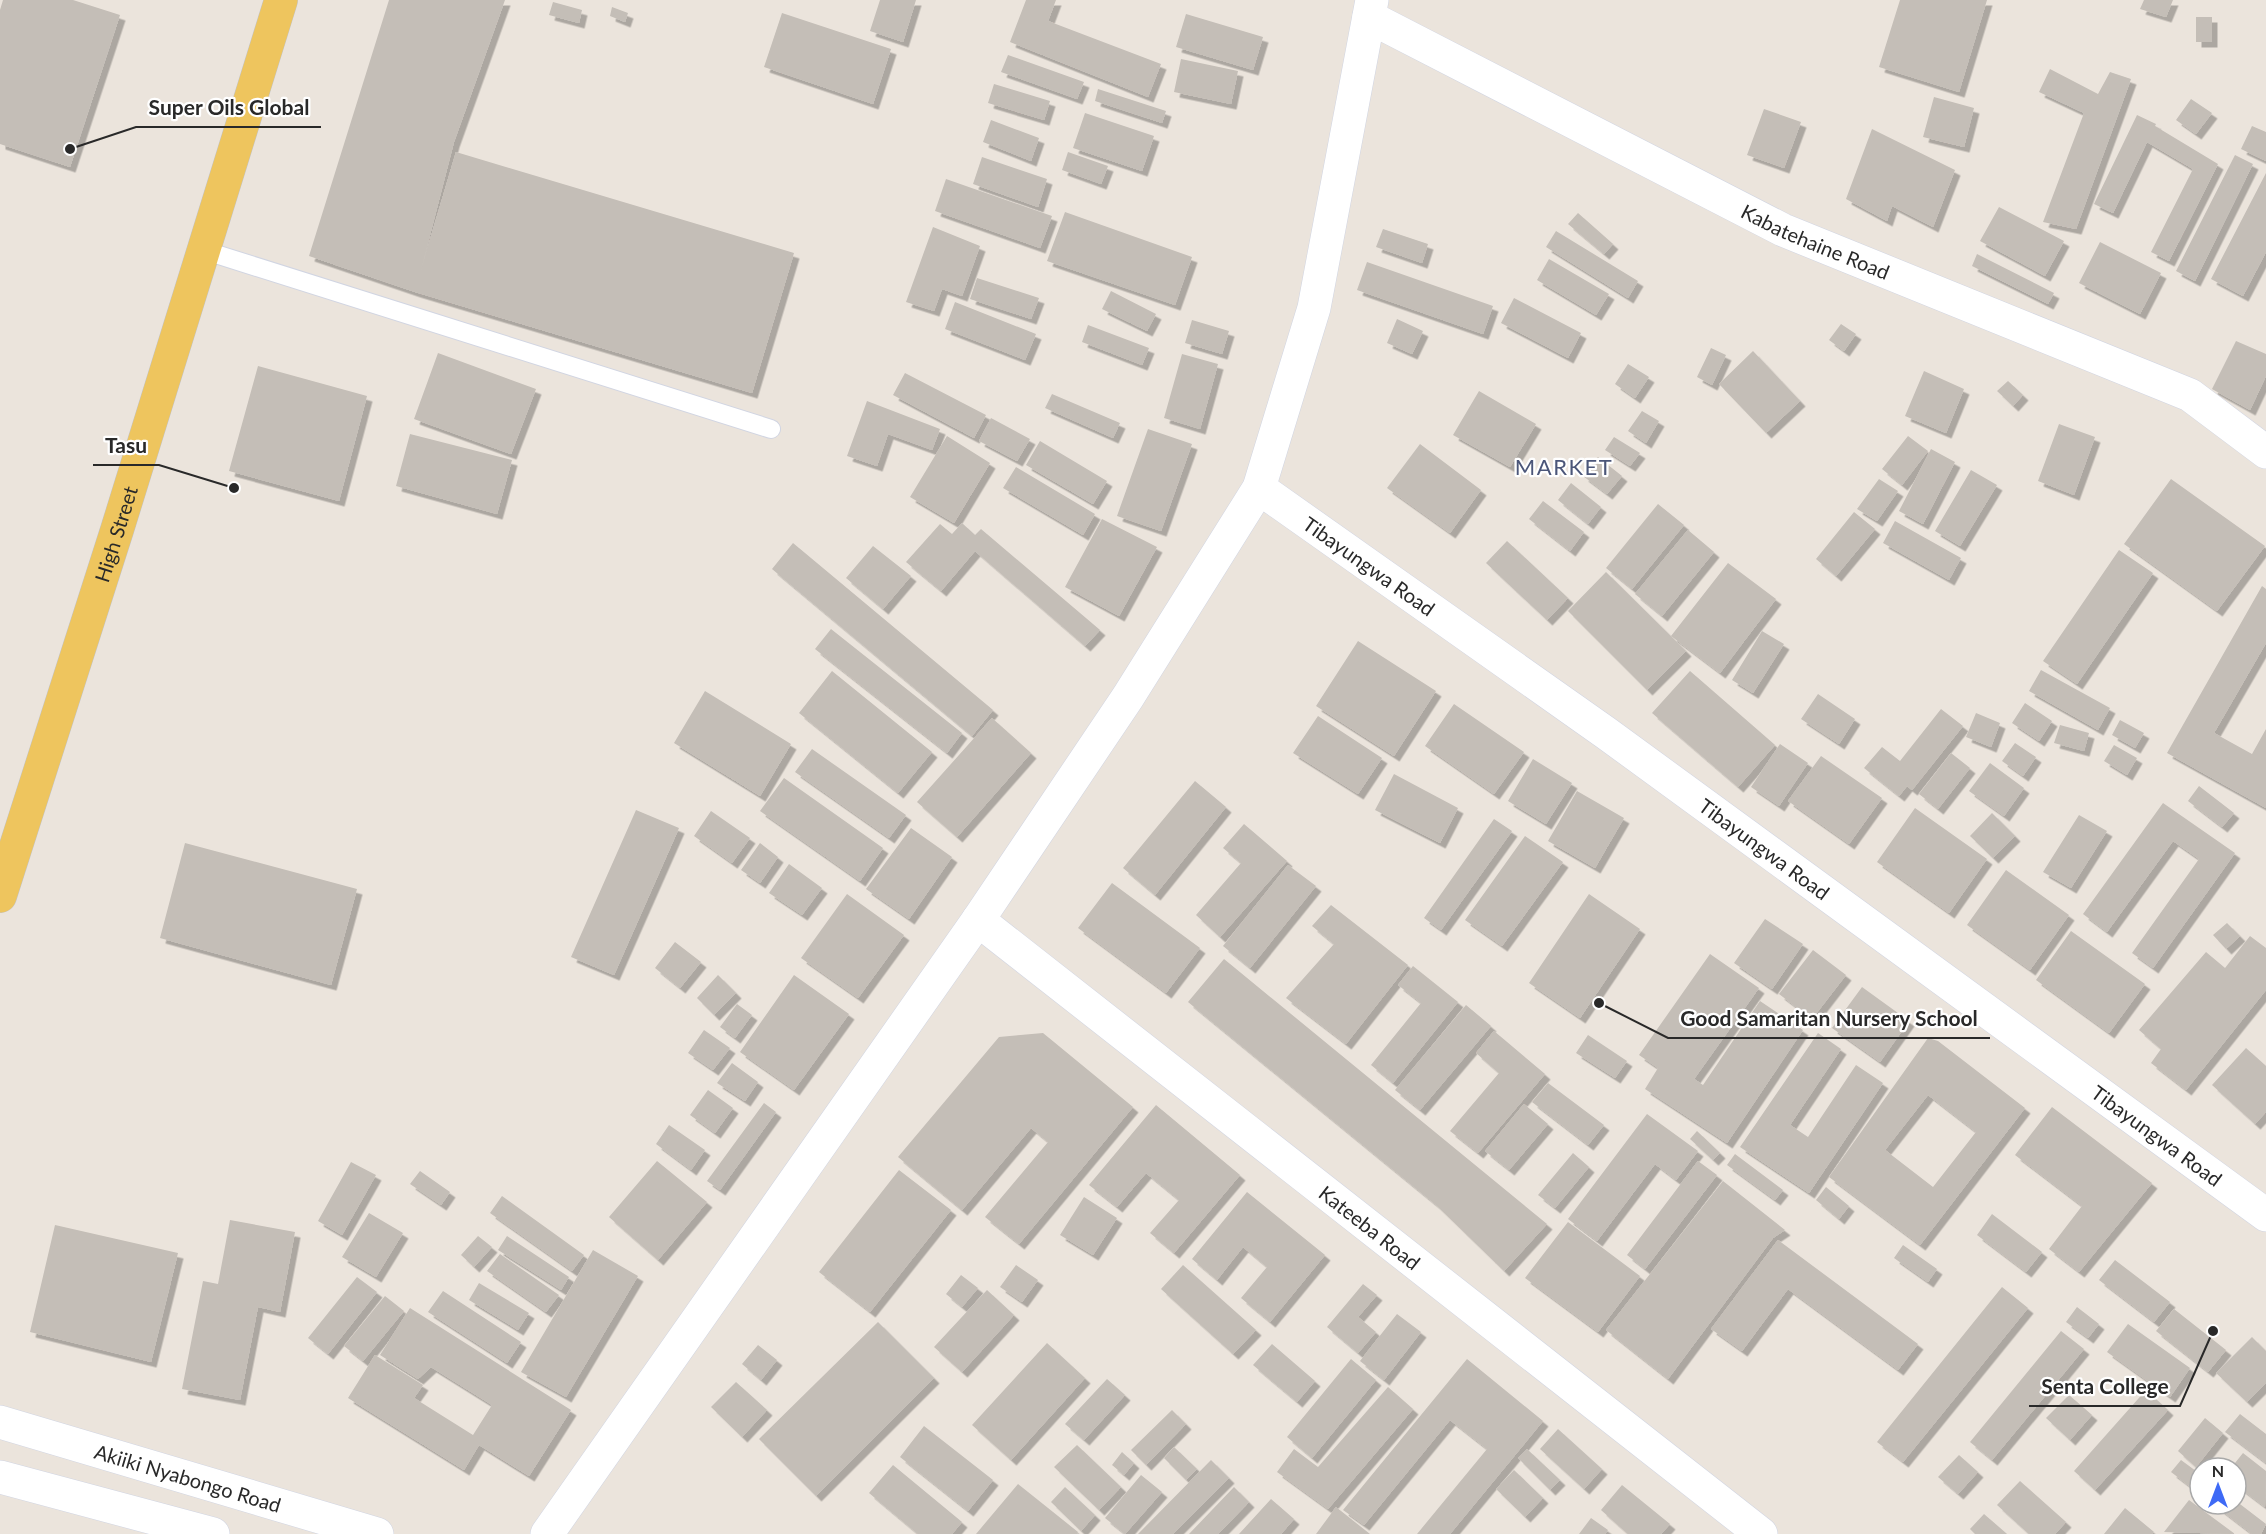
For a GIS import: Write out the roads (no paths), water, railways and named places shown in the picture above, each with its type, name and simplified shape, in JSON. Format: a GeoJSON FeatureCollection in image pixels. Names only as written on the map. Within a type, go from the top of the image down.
{"type":"FeatureCollection","features":[{"type":"Feature","properties":{"kind":"main road","name":"High Street"},"geometry":{"type":"LineString","coordinates":[[0,896],[281,0]]}},
{"type":"Feature","properties":{"kind":"street","name":"Kabatehaine Road"},"geometry":{"type":"LineString","coordinates":[[1370,9],[1783,230],[2190,395],[2266,452]]}},
{"type":"Feature","properties":{"kind":"street"},"geometry":{"type":"LineString","coordinates":[[547,1534],[978,920],[1128,697],[1258,488],[1314,308],[1370,9]]}},
{"type":"Feature","properties":{"kind":"street","name":"Tibayungwa Road"},"geometry":{"type":"LineString","coordinates":[[1258,488],[1606,733],[2266,1215]]}},
{"type":"Feature","properties":{"kind":"street","name":"Kateeba Road"},"geometry":{"type":"LineString","coordinates":[[978,920],[1761,1534]]}},
{"type":"Feature","properties":{"kind":"street","name":"Akiiki Nyabongo Road"},"geometry":{"type":"LineString","coordinates":[[0,1422],[378,1534]]}},
{"type":"Feature","properties":{"kind":"street"},"geometry":{"type":"LineString","coordinates":[[0,1477],[213,1534]]}},
{"type":"Feature","properties":{"kind":"lane"},"geometry":{"type":"LineString","coordinates":[[203,250],[771,429]]}},
{"type":"Feature","properties":{"kind":"place","name":"Super Oils Global"},"geometry":{"type":"Point","coordinates":[70,149]}},
{"type":"Feature","properties":{"kind":"place","name":"Tasu"},"geometry":{"type":"Point","coordinates":[234,488]}},
{"type":"Feature","properties":{"kind":"place","name":"Good Samaritan Nursery School"},"geometry":{"type":"Point","coordinates":[1599,1003]}},
{"type":"Feature","properties":{"kind":"place","name":"Senta College"},"geometry":{"type":"Point","coordinates":[2213,1331]}},
{"type":"Feature","properties":{"kind":"district","name":"MARKET"},"geometry":{"type":"Point","coordinates":[1564,466]}}]}
